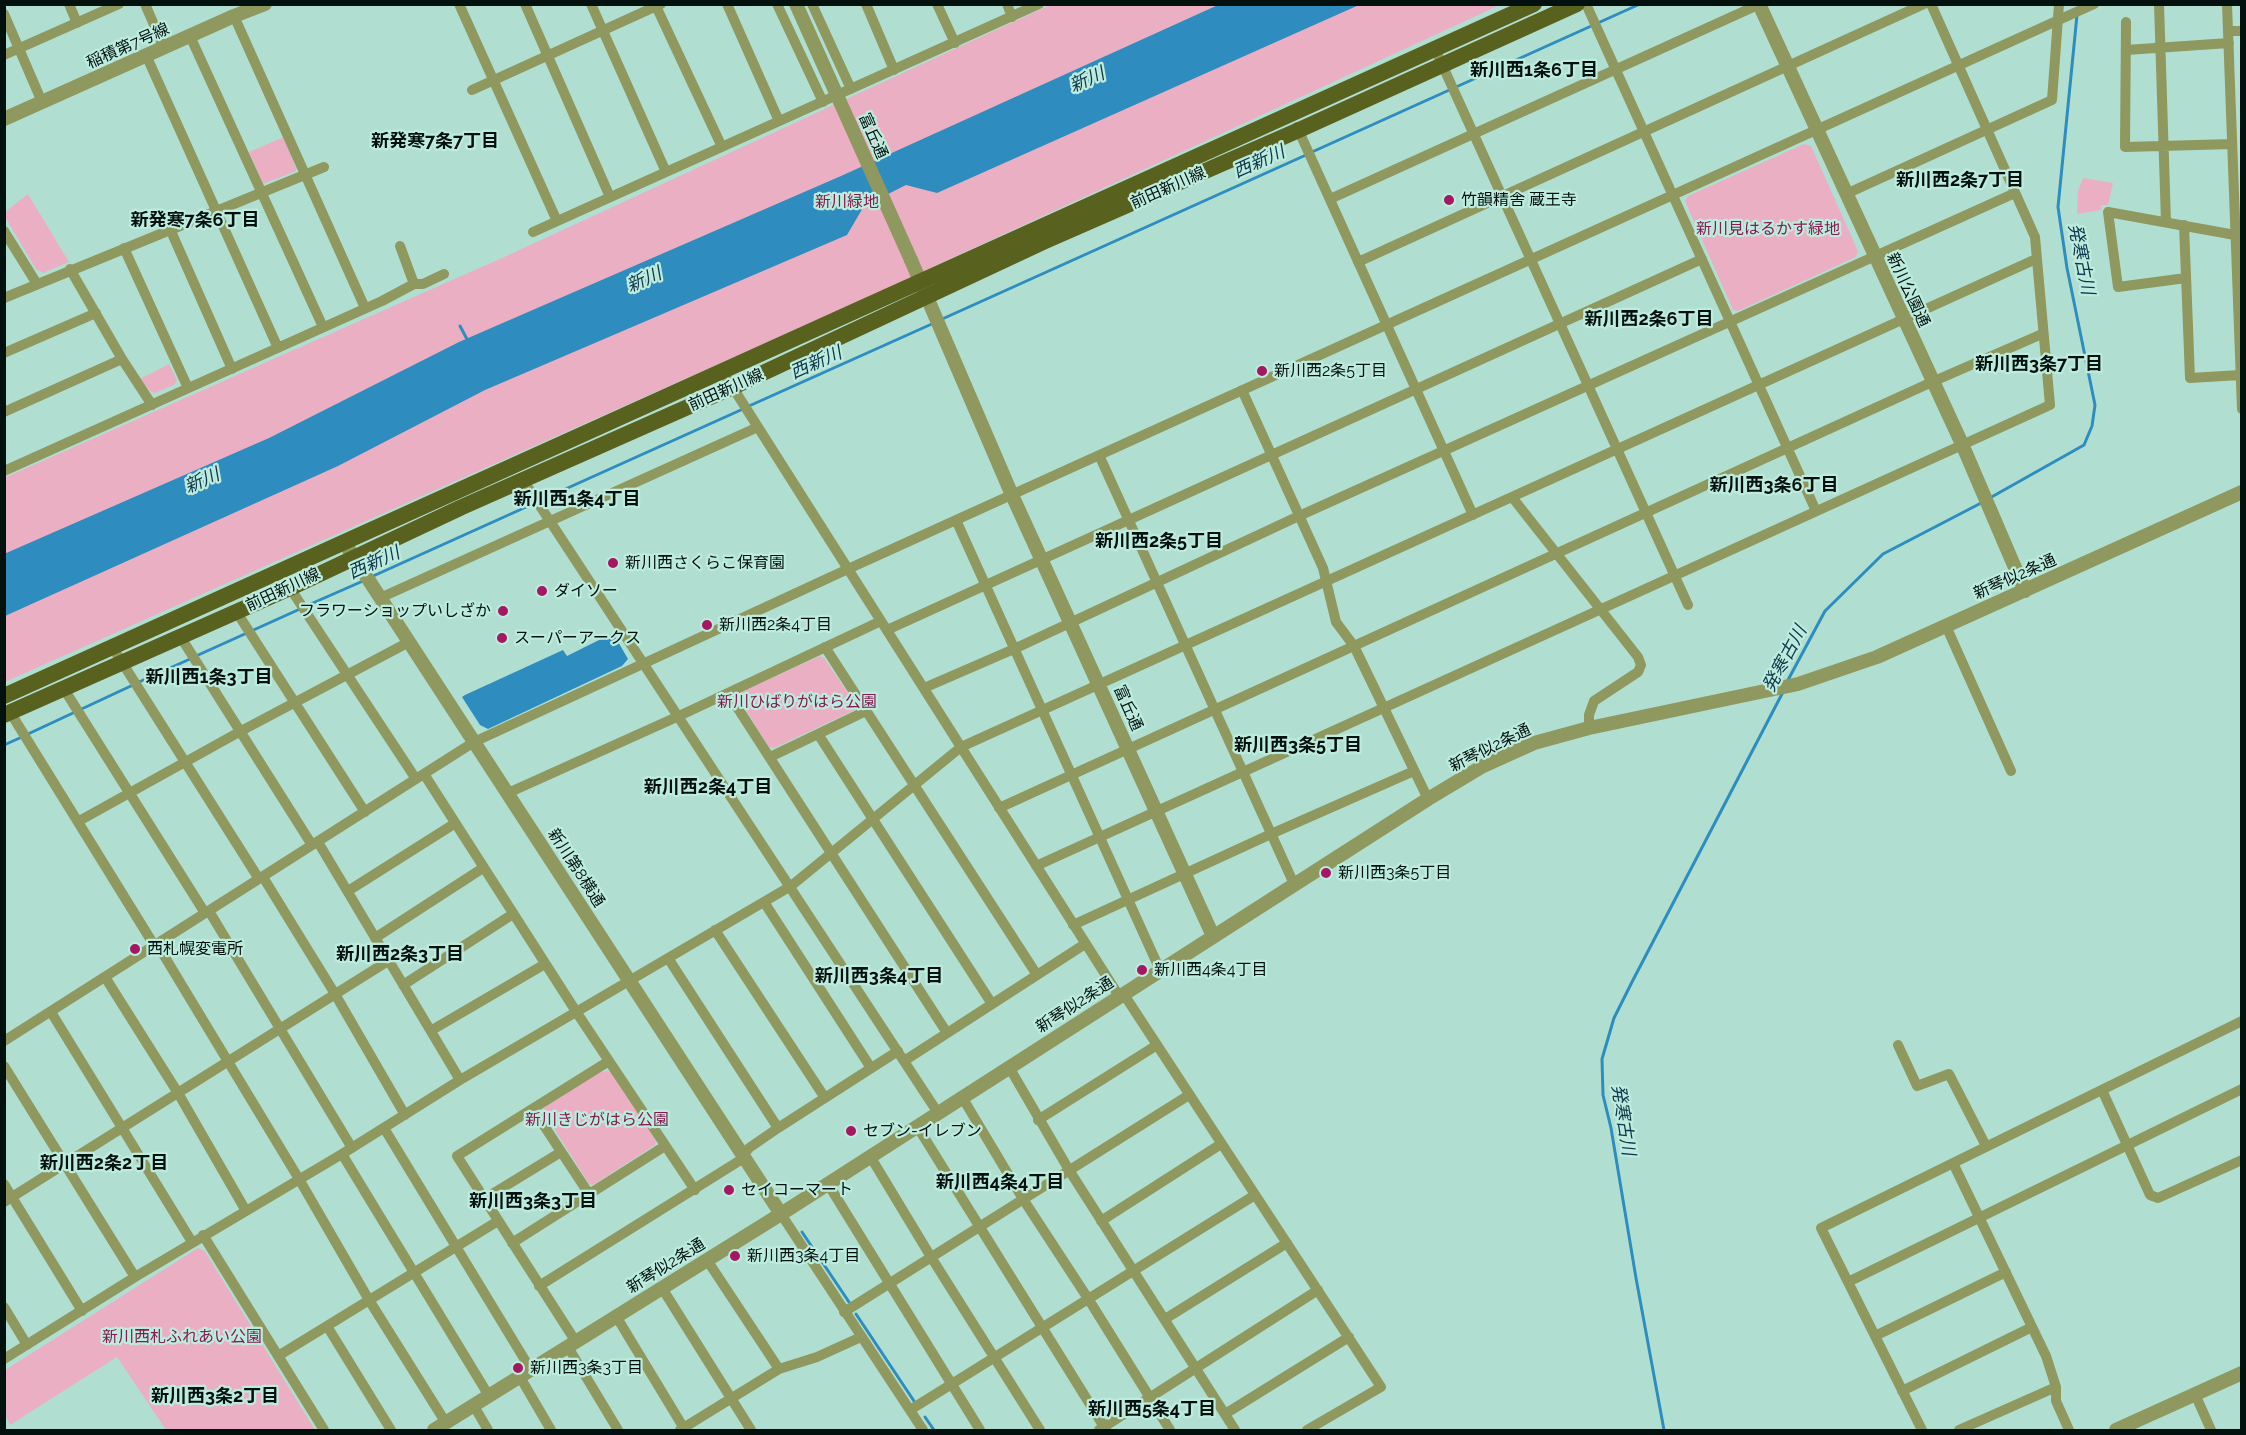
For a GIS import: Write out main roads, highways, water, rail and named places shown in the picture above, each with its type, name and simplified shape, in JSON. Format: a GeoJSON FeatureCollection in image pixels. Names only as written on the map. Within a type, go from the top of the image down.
{"type":"FeatureCollection","features":[{"type":"Feature","properties":{"kind":"main road","name":"前田新川線"},"geometry":{"type":"LineString","coordinates":[[6,708],[64,689],[290,588],[353,556],[733,387],[924,290],[1291,113],[1534,4]]}},
{"type":"Feature","properties":{"kind":"main road","name":"前田新川線"},"geometry":{"type":"LineString","coordinates":[[6,708],[112,648],[723,372],[1302,138],[1442,66],[1577,4]]}},
{"type":"Feature","properties":{"kind":"water","name":"新川"},"geometry":{"type":"Polygon","coordinates":[[[1218,5],[1359,5],[937,193],[906,185],[864,206],[847,235],[485,390],[338,466],[5,616],[4,554],[269,438],[459,342],[841,176],[1218,5]]]}},
{"type":"Feature","properties":{"kind":"water"},"geometry":{"type":"Polygon","coordinates":[[[613,633],[628,659],[622,666],[488,729],[480,725],[462,697],[563,650],[567,656],[613,633]]]}},
{"type":"Feature","properties":{"kind":"waterway","name":"西新川"},"geometry":{"type":"LineString","coordinates":[[1312,152],[1640,4]]}},
{"type":"Feature","properties":{"kind":"waterway","name":"発寒古川"},"geometry":{"type":"LineString","coordinates":[[1988,499],[2084,445],[2092,426],[2095,405],[2067,268],[2058,207],[2077,15]]}},
{"type":"Feature","properties":{"kind":"waterway","name":"西新川"},"geometry":{"type":"LineString","coordinates":[[940,320],[1306,155]]}},
{"type":"Feature","properties":{"kind":"waterway","name":"西新川"},"geometry":{"type":"LineString","coordinates":[[749,406],[934,323]]}},
{"type":"Feature","properties":{"kind":"waterway"},"geometry":{"type":"LineString","coordinates":[[460,326],[468,341]]}},
{"type":"Feature","properties":{"kind":"waterway","name":"西新川"},"geometry":{"type":"LineString","coordinates":[[541,500],[743,409]]}},
{"type":"Feature","properties":{"kind":"waterway","name":"発寒古川"},"geometry":{"type":"LineString","coordinates":[[1788,680],[1825,611],[1883,554],[1983,502]]}},
{"type":"Feature","properties":{"kind":"waterway","name":"西新川"},"geometry":{"type":"LineString","coordinates":[[371,577],[535,503]]}},
{"type":"Feature","properties":{"kind":"waterway","name":"西新川"},"geometry":{"type":"LineString","coordinates":[[306,606],[363,581]]}},
{"type":"Feature","properties":{"kind":"waterway","name":"西新川"},"geometry":{"type":"LineString","coordinates":[[196,656],[300,609]]}},
{"type":"Feature","properties":{"kind":"waterway","name":"西新川"},"geometry":{"type":"LineString","coordinates":[[139,682],[190,659]]}},
{"type":"Feature","properties":{"kind":"waterway","name":"西新川"},"geometry":{"type":"LineString","coordinates":[[28,734],[133,685]]}},
{"type":"Feature","properties":{"kind":"waterway","name":"発寒古川"},"geometry":{"type":"LineString","coordinates":[[1664,1430],[1611,1128],[1603,1095],[1602,1059],[1614,1018],[1783,692]]}},
{"type":"Feature","properties":{"kind":"waterway","name":"西新川"},"geometry":{"type":"LineString","coordinates":[[4,745],[22,737]]}},
{"type":"Feature","properties":{"kind":"waterway"},"geometry":{"type":"LineString","coordinates":[[802,1232],[849,1302]]}},
{"type":"Feature","properties":{"kind":"waterway"},"geometry":{"type":"LineString","coordinates":[[856,1314],[914,1401]]}},
{"type":"Feature","properties":{"kind":"waterway"},"geometry":{"type":"LineString","coordinates":[[925,1417],[934,1430]]}},
{"type":"Feature","properties":{"kind":"place","name":"竹韻精舎 蔵王寺"},"geometry":{"type":"Point","coordinates":[1449,200]}},
{"type":"Feature","properties":{"kind":"place","name":"新川西2条5丁目"},"geometry":{"type":"Point","coordinates":[1262,371]}},
{"type":"Feature","properties":{"kind":"place","name":"新川西さくらこ保育園"},"geometry":{"type":"Point","coordinates":[613,563]}},
{"type":"Feature","properties":{"kind":"place","name":"ダイソー"},"geometry":{"type":"Point","coordinates":[542,591]}},
{"type":"Feature","properties":{"kind":"place","name":"フラワーショップいしざか"},"geometry":{"type":"Point","coordinates":[503,611]}},
{"type":"Feature","properties":{"kind":"place","name":"新川西2条4丁目"},"geometry":{"type":"Point","coordinates":[707,625]}},
{"type":"Feature","properties":{"kind":"place","name":"スーパーアークス"},"geometry":{"type":"Point","coordinates":[502,638]}},
{"type":"Feature","properties":{"kind":"place","name":"新川西3条5丁目"},"geometry":{"type":"Point","coordinates":[1326,873]}},
{"type":"Feature","properties":{"kind":"place","name":"西札幌変電所"},"geometry":{"type":"Point","coordinates":[135,949]}},
{"type":"Feature","properties":{"kind":"place","name":"新川西4条4丁目"},"geometry":{"type":"Point","coordinates":[1142,970]}},
{"type":"Feature","properties":{"kind":"place","name":"セブン-イレブン"},"geometry":{"type":"Point","coordinates":[851,1131]}},
{"type":"Feature","properties":{"kind":"place","name":"セイコーマート"},"geometry":{"type":"Point","coordinates":[729,1190]}},
{"type":"Feature","properties":{"kind":"place","name":"新川西3条4丁目"},"geometry":{"type":"Point","coordinates":[735,1256]}},
{"type":"Feature","properties":{"kind":"place","name":"新川西3条3丁目"},"geometry":{"type":"Point","coordinates":[518,1368]}},
{"type":"Feature","properties":{"kind":"district","name":"新川西1条6丁目"},"geometry":{"type":"Point","coordinates":[1534,71]}},
{"type":"Feature","properties":{"kind":"district","name":"新発寒7条7丁目"},"geometry":{"type":"Point","coordinates":[435,142]}},
{"type":"Feature","properties":{"kind":"district","name":"新川西2条7丁目"},"geometry":{"type":"Point","coordinates":[1960,181]}},
{"type":"Feature","properties":{"kind":"district","name":"新発寒7条6丁目"},"geometry":{"type":"Point","coordinates":[195,221]}},
{"type":"Feature","properties":{"kind":"district","name":"新川西2条6丁目"},"geometry":{"type":"Point","coordinates":[1649,320]}},
{"type":"Feature","properties":{"kind":"district","name":"新川西3条7丁目"},"geometry":{"type":"Point","coordinates":[2039,365]}},
{"type":"Feature","properties":{"kind":"district","name":"新川西3条6丁目"},"geometry":{"type":"Point","coordinates":[1774,486]}},
{"type":"Feature","properties":{"kind":"district","name":"新川西1条4丁目"},"geometry":{"type":"Point","coordinates":[577,500]}},
{"type":"Feature","properties":{"kind":"district","name":"新川西2条5丁目"},"geometry":{"type":"Point","coordinates":[1159,542]}},
{"type":"Feature","properties":{"kind":"district","name":"新川西1条3丁目"},"geometry":{"type":"Point","coordinates":[209,678]}},
{"type":"Feature","properties":{"kind":"district","name":"新川西3条5丁目"},"geometry":{"type":"Point","coordinates":[1298,746]}},
{"type":"Feature","properties":{"kind":"district","name":"新川西2条4丁目"},"geometry":{"type":"Point","coordinates":[708,788]}},
{"type":"Feature","properties":{"kind":"district","name":"新川西2条3丁目"},"geometry":{"type":"Point","coordinates":[400,955]}},
{"type":"Feature","properties":{"kind":"district","name":"新川西3条4丁目"},"geometry":{"type":"Point","coordinates":[879,977]}},
{"type":"Feature","properties":{"kind":"district","name":"新川西2条2丁目"},"geometry":{"type":"Point","coordinates":[104,1164]}},
{"type":"Feature","properties":{"kind":"district","name":"新川西4条4丁目"},"geometry":{"type":"Point","coordinates":[1000,1183]}},
{"type":"Feature","properties":{"kind":"district","name":"新川西3条3丁目"},"geometry":{"type":"Point","coordinates":[533,1202]}},
{"type":"Feature","properties":{"kind":"district","name":"新川西3条2丁目"},"geometry":{"type":"Point","coordinates":[215,1397]}},
{"type":"Feature","properties":{"kind":"district","name":"新川西5条4丁目"},"geometry":{"type":"Point","coordinates":[1152,1410]}},
{"type":"Feature","properties":{"kind":"park label","name":"新川緑地"},"geometry":{"type":"Point","coordinates":[847,202]}},
{"type":"Feature","properties":{"kind":"park label","name":"新川見はるかす緑地"},"geometry":{"type":"Point","coordinates":[1768,229]}},
{"type":"Feature","properties":{"kind":"park label","name":"新川ひばりがはら公園"},"geometry":{"type":"Point","coordinates":[797,702]}},
{"type":"Feature","properties":{"kind":"park label","name":"新川きじがはら公園"},"geometry":{"type":"Point","coordinates":[597,1120]}},
{"type":"Feature","properties":{"kind":"park label","name":"新川西札ふれあい公園"},"geometry":{"type":"Point","coordinates":[182,1337]}}]}
